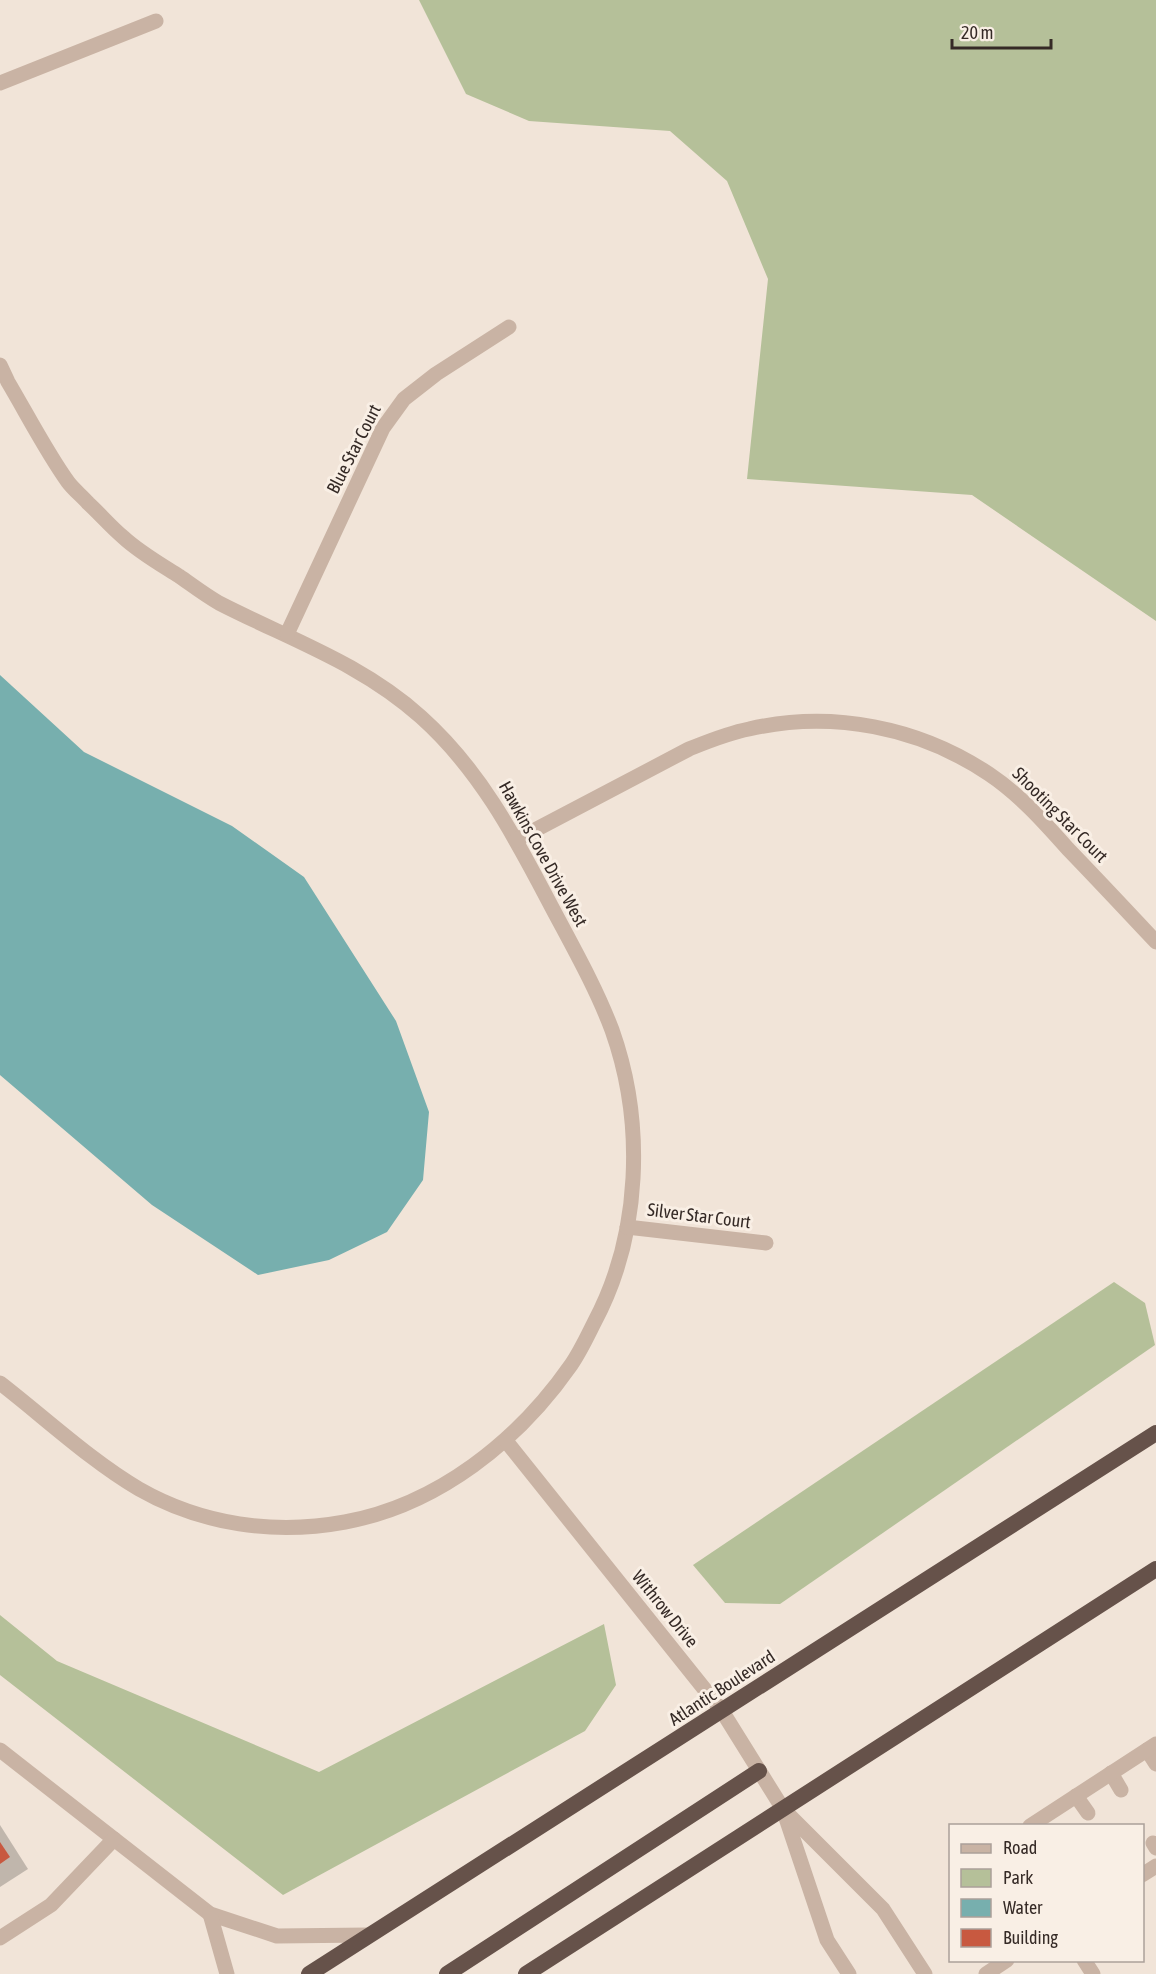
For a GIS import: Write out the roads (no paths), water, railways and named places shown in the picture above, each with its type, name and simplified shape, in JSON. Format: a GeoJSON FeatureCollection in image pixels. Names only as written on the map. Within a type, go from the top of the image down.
{"type":"FeatureCollection","features":[{"type":"Feature","properties":{"kind":"highway","name":"Atlantic Boulevard"},"geometry":{"type":"LineString","coordinates":[[309,1974],[1156,1433]]}},
{"type":"Feature","properties":{"kind":"highway"},"geometry":{"type":"LineString","coordinates":[[526,1974],[1156,1569]]}},
{"type":"Feature","properties":{"kind":"highway"},"geometry":{"type":"LineString","coordinates":[[447,1974],[759,1771]]}},
{"type":"Feature","properties":{"kind":"street"},"geometry":{"type":"LineString","coordinates":[[0,83],[156,21]]}},
{"type":"Feature","properties":{"kind":"street","name":"Blue Star Court"},"geometry":{"type":"LineString","coordinates":[[287,634],[383,428],[404,399],[436,374],[509,327]]}},
{"type":"Feature","properties":{"kind":"street","name":"Hawkins Cove Drive West"},"geometry":{"type":"LineString","coordinates":[[0,365],[69,484],[125,540],[216,601],[347,664],[385,688],[420,716],[452,748],[480,782],[516,840],[598,996],[613,1032],[624,1070],[633,1128],[634,1168],[627,1227],[621,1253],[602,1309],[574,1361],[538,1408],[506,1441],[460,1474],[415,1500],[386,1512],[325,1526],[293,1528],[230,1523],[200,1515],[142,1490],[115,1474],[0,1383]]}},
{"type":"Feature","properties":{"kind":"street","name":"Shooting Star Court"},"geometry":{"type":"LineString","coordinates":[[516,840],[689,749],[718,738],[749,729],[811,721],[874,726],[934,744],[989,774],[1037,816],[1156,942]]}},
{"type":"Feature","properties":{"kind":"street","name":"Silver Star Court"},"geometry":{"type":"LineString","coordinates":[[627,1227],[766,1243]]}},
{"type":"Feature","properties":{"kind":"street","name":"Withrow Drive"},"geometry":{"type":"LineString","coordinates":[[506,1441],[722,1711],[783,1809]]}},
{"type":"Feature","properties":{"kind":"street"},"geometry":{"type":"LineString","coordinates":[[1040,1823],[1076,1796],[1151,1747],[1156,1764]]}},
{"type":"Feature","properties":{"kind":"street"},"geometry":{"type":"LineString","coordinates":[[0,1750],[210,1914],[277,1936],[368,1935]]}},
{"type":"Feature","properties":{"kind":"street"},"geometry":{"type":"LineString","coordinates":[[1111,1773],[1121,1790]]}},
{"type":"Feature","properties":{"kind":"street"},"geometry":{"type":"LineString","coordinates":[[1076,1796],[1088,1813]]}},
{"type":"Feature","properties":{"kind":"street"},"geometry":{"type":"LineString","coordinates":[[783,1809],[827,1940],[849,1974]]}},
{"type":"Feature","properties":{"kind":"street"},"geometry":{"type":"LineString","coordinates":[[783,1809],[883,1909],[925,1974]]}},
{"type":"Feature","properties":{"kind":"street"},"geometry":{"type":"LineString","coordinates":[[0,1938],[51,1905],[114,1839]]}},
{"type":"Feature","properties":{"kind":"street"},"geometry":{"type":"LineString","coordinates":[[210,1914],[227,1974]]}},
{"type":"Feature","properties":{"kind":"street"},"geometry":{"type":"LineString","coordinates":[[986,1974],[1004,1962]]}},
{"type":"Feature","properties":{"kind":"water"},"geometry":{"type":"Polygon","coordinates":[[[0,675],[84,752],[232,826],[304,877],[396,1021],[429,1112],[423,1180],[387,1232],[329,1260],[258,1275],[152,1205],[0,1075],[0,675]]]}}]}
